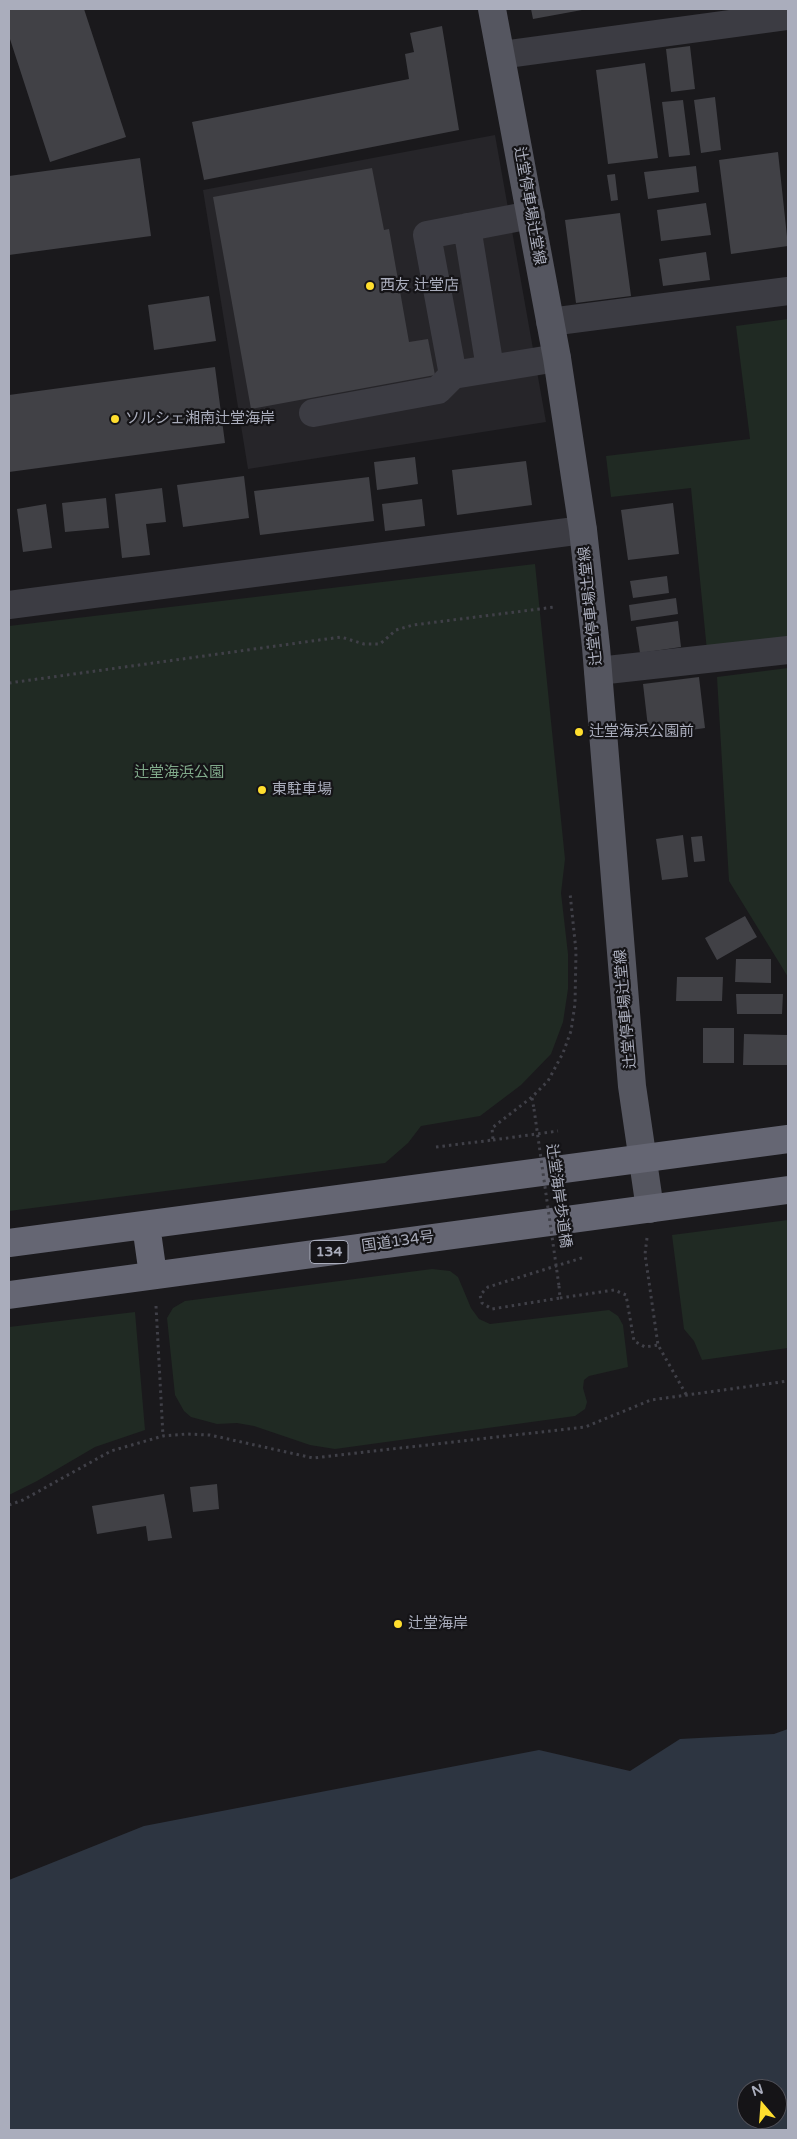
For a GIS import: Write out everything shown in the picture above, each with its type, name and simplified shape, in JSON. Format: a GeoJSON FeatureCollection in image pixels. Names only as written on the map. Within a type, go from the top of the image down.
{"type":"FeatureCollection","features":[{"type":"Feature","properties":{"kind":"highway"},"geometry":{"type":"LineString","coordinates":[[9,1243],[788,1139]]}},
{"type":"Feature","properties":{"kind":"highway","name":"国道134号"},"geometry":{"type":"LineString","coordinates":[[9,1295],[788,1190]]}},
{"type":"Feature","properties":{"kind":"highway"},"geometry":{"type":"LineString","coordinates":[[146,1225],[153,1275]]}},
{"type":"Feature","properties":{"kind":"main road","name":"辻堂停車場辻堂線"},"geometry":{"type":"LineString","coordinates":[[492,9],[550,322],[583,530],[598,671],[632,1086],[650,1208]]}},
{"type":"Feature","properties":{"kind":"street"},"geometry":{"type":"LineString","coordinates":[[501,55],[788,14]]}},
{"type":"Feature","properties":{"kind":"street"},"geometry":{"type":"LineString","coordinates":[[453,375],[427,235],[531,215]]}},
{"type":"Feature","properties":{"kind":"street"},"geometry":{"type":"LineString","coordinates":[[467,227],[490,368]]}},
{"type":"Feature","properties":{"kind":"street"},"geometry":{"type":"LineString","coordinates":[[550,322],[788,291]]}},
{"type":"Feature","properties":{"kind":"street"},"geometry":{"type":"LineString","coordinates":[[313,414],[438,390],[453,375],[556,358]]}},
{"type":"Feature","properties":{"kind":"street"},"geometry":{"type":"LineString","coordinates":[[9,606],[583,530]]}},
{"type":"Feature","properties":{"kind":"street"},"geometry":{"type":"LineString","coordinates":[[598,671],[788,650]]}},
{"type":"Feature","properties":{"kind":"path"},"geometry":{"type":"LineString","coordinates":[[9,683],[341,637],[371,646],[386,640],[396,630],[413,625],[555,607]]}},
{"type":"Feature","properties":{"kind":"path"},"geometry":{"type":"LineString","coordinates":[[493,1140],[492,1128],[532,1097],[548,1080],[563,1053],[571,1031],[576,980],[570,893]]}},
{"type":"Feature","properties":{"kind":"path","name":"辻堂海岸歩道橋"},"geometry":{"type":"LineString","coordinates":[[532,1097],[560,1298]]}},
{"type":"Feature","properties":{"kind":"path"},"geometry":{"type":"LineString","coordinates":[[436,1148],[558,1131]]}},
{"type":"Feature","properties":{"kind":"path"},"geometry":{"type":"LineString","coordinates":[[650,1208],[645,1254],[658,1345],[687,1396]]}},
{"type":"Feature","properties":{"kind":"path"},"geometry":{"type":"LineString","coordinates":[[585,1257],[488,1287],[480,1295],[482,1303],[492,1309],[614,1290],[626,1295],[634,1341],[645,1347],[658,1345]]}},
{"type":"Feature","properties":{"kind":"path"},"geometry":{"type":"LineString","coordinates":[[153,1275],[164,1436]]}},
{"type":"Feature","properties":{"kind":"path"},"geometry":{"type":"LineString","coordinates":[[9,1504],[23,1500],[111,1451],[164,1436],[186,1434],[210,1435],[313,1458],[585,1427],[651,1400],[788,1381]]}},
{"type":"Feature","properties":{"kind":"shaded area","name":"西友 辻堂店"},"geometry":{"type":"Polygon","coordinates":[[[495,135],[546,422],[248,469],[203,190],[495,135]]]}},
{"type":"Feature","properties":{"kind":"green space"},"geometry":{"type":"Polygon","coordinates":[[[788,319],[788,641],[707,651],[691,488],[611,497],[606,456],[750,439],[736,326],[788,319]]]}},
{"type":"Feature","properties":{"kind":"green space","name":"辻堂海浜公園"},"geometry":{"type":"Polygon","coordinates":[[[535,564],[565,859],[561,893],[568,954],[568,989],[563,1022],[551,1054],[521,1085],[480,1116],[421,1126],[408,1143],[385,1163],[9,1211],[9,626],[535,564]]]}},
{"type":"Feature","properties":{"kind":"green space"},"geometry":{"type":"Polygon","coordinates":[[[788,668],[788,977],[729,881],[717,677],[788,668]]]}},
{"type":"Feature","properties":{"kind":"green space"},"geometry":{"type":"Polygon","coordinates":[[[788,1220],[788,1348],[702,1360],[694,1341],[684,1329],[672,1235],[788,1220]]]}},
{"type":"Feature","properties":{"kind":"green space"},"geometry":{"type":"Polygon","coordinates":[[[432,1269],[450,1271],[458,1277],[471,1308],[479,1319],[490,1324],[609,1310],[618,1316],[623,1325],[628,1367],[589,1376],[584,1380],[583,1388],[587,1402],[585,1409],[575,1416],[335,1449],[310,1445],[254,1426],[237,1423],[217,1424],[191,1417],[184,1411],[175,1395],[167,1318],[173,1308],[185,1301],[432,1269]]]}},
{"type":"Feature","properties":{"kind":"green space"},"geometry":{"type":"Polygon","coordinates":[[[135,1312],[145,1430],[95,1447],[9,1495],[9,1327],[135,1312]]]}},
{"type":"Feature","properties":{"kind":"water"},"geometry":{"type":"Polygon","coordinates":[[[788,1729],[788,2130],[9,2130],[9,1880],[144,1826],[539,1750],[630,1771],[680,1739],[774,1734],[788,1729]]]}},
{"type":"Feature","properties":{"kind":"building"},"geometry":{"type":"Polygon","coordinates":[[[9,9],[84,9],[126,137],[50,162],[9,36],[9,9]]]}},
{"type":"Feature","properties":{"kind":"building"},"geometry":{"type":"Polygon","coordinates":[[[531,9],[581,9],[582,10],[533,19],[531,9]]]}},
{"type":"Feature","properties":{"kind":"building"},"geometry":{"type":"Polygon","coordinates":[[[442,26],[459,130],[204,180],[192,122],[409,79],[405,54],[414,52],[410,33],[442,26]]]}},
{"type":"Feature","properties":{"kind":"building"},"geometry":{"type":"Polygon","coordinates":[[[690,46],[695,89],[671,92],[666,49],[690,46]]]}},
{"type":"Feature","properties":{"kind":"building"},"geometry":{"type":"Polygon","coordinates":[[[645,63],[658,158],[608,164],[596,70],[645,63]]]}},
{"type":"Feature","properties":{"kind":"building"},"geometry":{"type":"Polygon","coordinates":[[[715,97],[721,150],[701,153],[694,100],[715,97]]]}},
{"type":"Feature","properties":{"kind":"building"},"geometry":{"type":"Polygon","coordinates":[[[683,100],[690,155],[669,157],[662,102],[683,100]]]}},
{"type":"Feature","properties":{"kind":"building"},"geometry":{"type":"Polygon","coordinates":[[[778,152],[788,246],[731,254],[719,160],[778,152]]]}},
{"type":"Feature","properties":{"kind":"building"},"geometry":{"type":"Polygon","coordinates":[[[140,158],[151,236],[9,255],[9,176],[140,158]]]}},
{"type":"Feature","properties":{"kind":"building"},"geometry":{"type":"Polygon","coordinates":[[[696,166],[699,192],[648,199],[644,172],[696,166]]]}},
{"type":"Feature","properties":{"kind":"building"},"geometry":{"type":"Polygon","coordinates":[[[372,168],[384,230],[389,229],[409,342],[428,339],[435,375],[251,409],[213,197],[372,168]]]}},
{"type":"Feature","properties":{"kind":"building"},"geometry":{"type":"Polygon","coordinates":[[[615,174],[618,200],[611,201],[607,175],[615,174]]]}},
{"type":"Feature","properties":{"kind":"building"},"geometry":{"type":"Polygon","coordinates":[[[706,203],[711,235],[661,241],[657,210],[706,203]]]}},
{"type":"Feature","properties":{"kind":"building"},"geometry":{"type":"Polygon","coordinates":[[[620,213],[631,296],[576,303],[565,220],[620,213]]]}},
{"type":"Feature","properties":{"kind":"building"},"geometry":{"type":"Polygon","coordinates":[[[706,252],[710,280],[663,286],[659,259],[706,252]]]}},
{"type":"Feature","properties":{"kind":"building"},"geometry":{"type":"Polygon","coordinates":[[[209,296],[216,341],[154,350],[148,305],[209,296]]]}},
{"type":"Feature","properties":{"kind":"building","name":"ソルシェ湘南辻堂海岸"},"geometry":{"type":"Polygon","coordinates":[[[215,367],[225,443],[9,472],[9,395],[215,367]]]}},
{"type":"Feature","properties":{"kind":"building"},"geometry":{"type":"Polygon","coordinates":[[[415,457],[418,484],[377,490],[374,462],[415,457]]]}},
{"type":"Feature","properties":{"kind":"building"},"geometry":{"type":"Polygon","coordinates":[[[526,461],[532,505],[457,515],[452,470],[526,461]]]}},
{"type":"Feature","properties":{"kind":"building"},"geometry":{"type":"Polygon","coordinates":[[[244,476],[249,518],[183,527],[177,485],[244,476]]]}},
{"type":"Feature","properties":{"kind":"building"},"geometry":{"type":"Polygon","coordinates":[[[369,477],[374,521],[260,535],[254,491],[369,477]]]}},
{"type":"Feature","properties":{"kind":"building"},"geometry":{"type":"Polygon","coordinates":[[[162,488],[166,522],[146,524],[150,555],[122,558],[115,494],[162,488]]]}},
{"type":"Feature","properties":{"kind":"building"},"geometry":{"type":"Polygon","coordinates":[[[106,498],[109,528],[65,532],[62,503],[106,498]]]}},
{"type":"Feature","properties":{"kind":"building"},"geometry":{"type":"Polygon","coordinates":[[[422,499],[425,526],[385,531],[382,504],[422,499]]]}},
{"type":"Feature","properties":{"kind":"building"},"geometry":{"type":"Polygon","coordinates":[[[673,503],[679,554],[628,560],[621,510],[673,503]]]}},
{"type":"Feature","properties":{"kind":"building"},"geometry":{"type":"Polygon","coordinates":[[[46,504],[52,548],[23,552],[17,509],[46,504]]]}},
{"type":"Feature","properties":{"kind":"building"},"geometry":{"type":"Polygon","coordinates":[[[667,576],[669,593],[633,598],[630,581],[667,576]]]}},
{"type":"Feature","properties":{"kind":"building"},"geometry":{"type":"Polygon","coordinates":[[[676,598],[678,614],[631,621],[629,605],[676,598]]]}},
{"type":"Feature","properties":{"kind":"building"},"geometry":{"type":"Polygon","coordinates":[[[678,621],[681,647],[640,653],[636,627],[678,621]]]}},
{"type":"Feature","properties":{"kind":"building"},"geometry":{"type":"Polygon","coordinates":[[[699,677],[705,728],[649,736],[643,684],[699,677]]]}},
{"type":"Feature","properties":{"kind":"building"},"geometry":{"type":"Polygon","coordinates":[[[683,835],[688,877],[662,880],[656,839],[683,835]]]}},
{"type":"Feature","properties":{"kind":"building"},"geometry":{"type":"Polygon","coordinates":[[[702,836],[705,861],[694,862],[691,837],[702,836]]]}},
{"type":"Feature","properties":{"kind":"building"},"geometry":{"type":"Polygon","coordinates":[[[745,916],[757,937],[717,960],[705,938],[745,916]]]}},
{"type":"Feature","properties":{"kind":"building"},"geometry":{"type":"Polygon","coordinates":[[[736,959],[771,959],[771,983],[735,982],[736,959]]]}},
{"type":"Feature","properties":{"kind":"building"},"geometry":{"type":"Polygon","coordinates":[[[677,977],[723,977],[722,1001],[676,1001],[677,977]]]}},
{"type":"Feature","properties":{"kind":"building"},"geometry":{"type":"Polygon","coordinates":[[[736,994],[783,994],[782,1014],[737,1014],[736,994]]]}},
{"type":"Feature","properties":{"kind":"building"},"geometry":{"type":"Polygon","coordinates":[[[703,1028],[734,1028],[734,1063],[703,1063],[703,1028]]]}},
{"type":"Feature","properties":{"kind":"building"},"geometry":{"type":"Polygon","coordinates":[[[744,1034],[787,1035],[787,1065],[743,1065],[744,1034]]]}},
{"type":"Feature","properties":{"kind":"building"},"geometry":{"type":"Polygon","coordinates":[[[217,1484],[219,1509],[193,1512],[190,1487],[217,1484]]]}},
{"type":"Feature","properties":{"kind":"building"},"geometry":{"type":"Polygon","coordinates":[[[164,1494],[172,1538],[148,1541],[146,1526],[97,1534],[92,1506],[164,1494]]]}},
{"type":"Feature","properties":{"kind":"place","name":"西友 辻堂店"},"geometry":{"type":"Point","coordinates":[370,286]}},
{"type":"Feature","properties":{"kind":"place","name":"ソルシェ湘南辻堂海岸"},"geometry":{"type":"Point","coordinates":[115,419]}},
{"type":"Feature","properties":{"kind":"place","name":"辻堂海浜公園前"},"geometry":{"type":"Point","coordinates":[579,732]}},
{"type":"Feature","properties":{"kind":"place","name":"東駐車場"},"geometry":{"type":"Point","coordinates":[262,790]}},
{"type":"Feature","properties":{"kind":"place","name":"辻堂海岸"},"geometry":{"type":"Point","coordinates":[398,1624]}}]}
